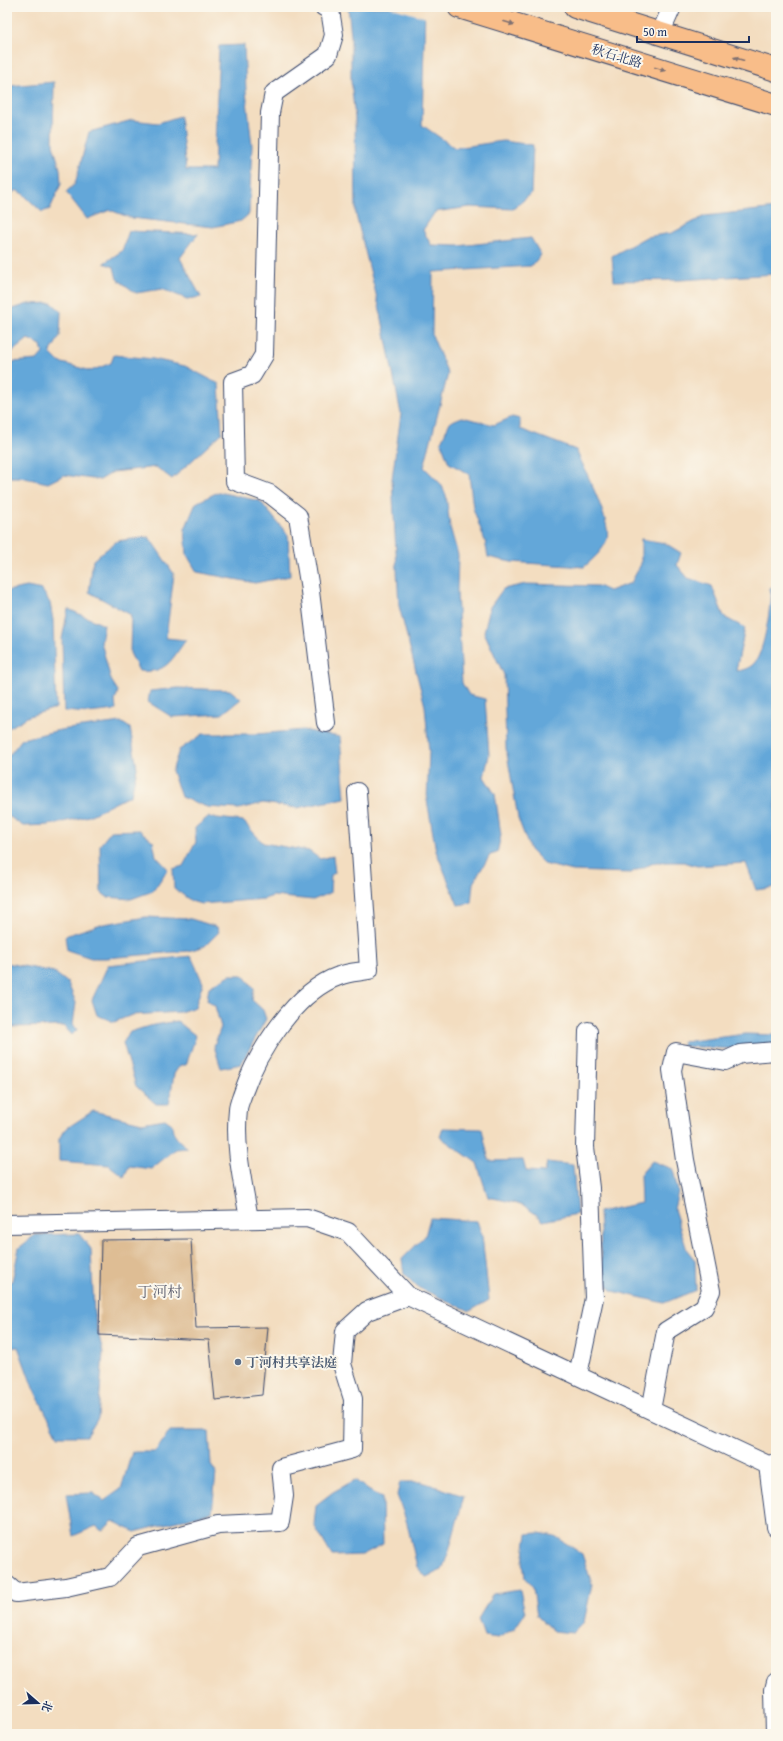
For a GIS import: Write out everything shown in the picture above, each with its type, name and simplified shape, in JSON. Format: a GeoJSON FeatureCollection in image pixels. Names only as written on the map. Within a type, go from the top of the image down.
{"type":"FeatureCollection","features":[{"type":"Feature","properties":{"kind":"main road","name":"秋石北路"},"geometry":{"type":"LineString","coordinates":[[459,7],[776,105]]}},
{"type":"Feature","properties":{"kind":"main road"},"geometry":{"type":"LineString","coordinates":[[575,7],[776,70]]}},
{"type":"Feature","properties":{"kind":"street"},"geometry":{"type":"LineString","coordinates":[[324,7],[330,10],[334,35],[328,54],[274,93],[270,113],[264,355],[252,375],[233,382],[235,481],[270,494],[298,516],[309,583],[326,723]]}},
{"type":"Feature","properties":{"kind":"street"},"geometry":{"type":"LineString","coordinates":[[660,34],[672,7]]}},
{"type":"Feature","properties":{"kind":"street"},"geometry":{"type":"LineString","coordinates":[[249,1219],[237,1148],[238,1109],[248,1079],[264,1048],[288,1013],[314,989],[338,976],[369,970],[357,792]]}},
{"type":"Feature","properties":{"kind":"street"},"geometry":{"type":"LineString","coordinates":[[578,1375],[594,1298],[590,1188],[585,1147],[588,1030]]}},
{"type":"Feature","properties":{"kind":"street"},"geometry":{"type":"LineString","coordinates":[[651,1410],[666,1331],[704,1307],[711,1291],[685,1160],[672,1070],[676,1052],[725,1061],[740,1054],[776,1051]]}},
{"type":"Feature","properties":{"kind":"street"},"geometry":{"type":"LineString","coordinates":[[7,1224],[307,1218],[348,1232],[408,1296],[651,1410],[772,1464],[776,1527]]}},
{"type":"Feature","properties":{"kind":"street"},"geometry":{"type":"LineString","coordinates":[[7,1585],[16,1593],[66,1587],[110,1577],[138,1547],[218,1525],[280,1522],[284,1496],[281,1468],[352,1449],[353,1399],[342,1364],[345,1331],[367,1312],[408,1296]]}},
{"type":"Feature","properties":{"kind":"street"},"geometry":{"type":"LineString","coordinates":[[775,1734],[774,1690],[776,1682]]}},
{"type":"Feature","properties":{"kind":"water"},"geometry":{"type":"Polygon","coordinates":[[[348,7],[425,7],[422,125],[455,148],[503,141],[533,145],[531,194],[513,209],[470,207],[435,212],[423,230],[431,245],[458,246],[531,238],[541,255],[531,266],[433,272],[432,335],[448,374],[424,467],[441,484],[446,495],[450,527],[458,555],[457,592],[462,683],[469,695],[485,699],[489,755],[484,777],[495,794],[501,835],[497,853],[490,855],[473,883],[471,903],[458,905],[436,851],[427,800],[429,752],[425,706],[399,606],[392,479],[401,414],[381,314],[356,215],[355,118],[351,81],[351,35],[348,7]]]}},
{"type":"Feature","properties":{"kind":"water"},"geometry":{"type":"Polygon","coordinates":[[[244,45],[246,91],[252,146],[249,214],[241,221],[213,227],[131,218],[110,210],[87,219],[66,192],[75,184],[89,132],[132,120],[158,123],[180,116],[186,170],[214,170],[219,46],[244,45]]]}},
{"type":"Feature","properties":{"kind":"water"},"geometry":{"type":"Polygon","coordinates":[[[7,77],[8,86],[54,82],[53,144],[60,169],[61,184],[50,209],[42,212],[23,194],[16,190],[7,198],[7,77]]]}},
{"type":"Feature","properties":{"kind":"water"},"geometry":{"type":"Polygon","coordinates":[[[776,208],[776,274],[680,280],[614,281],[612,256],[646,237],[672,233],[705,216],[776,208]]]}},
{"type":"Feature","properties":{"kind":"water"},"geometry":{"type":"Polygon","coordinates":[[[129,231],[198,234],[180,258],[201,297],[187,299],[162,289],[136,293],[117,279],[114,267],[104,263],[122,251],[129,231]]]}},
{"type":"Feature","properties":{"kind":"water"},"geometry":{"type":"Polygon","coordinates":[[[52,303],[61,311],[60,336],[50,353],[59,362],[91,371],[111,363],[114,355],[153,359],[185,366],[219,384],[222,433],[172,479],[156,467],[113,472],[100,480],[64,475],[48,483],[20,477],[7,477],[7,359],[12,362],[37,360],[43,353],[41,345],[28,339],[7,356],[7,311],[28,304],[52,303]]]}},
{"type":"Feature","properties":{"kind":"water"},"geometry":{"type":"Polygon","coordinates":[[[462,417],[494,425],[512,417],[520,419],[520,429],[576,450],[601,508],[607,531],[607,539],[603,547],[584,567],[511,562],[488,557],[485,541],[473,508],[469,474],[449,463],[441,442],[450,422],[462,417]]]}},
{"type":"Feature","properties":{"kind":"water"},"geometry":{"type":"Polygon","coordinates":[[[218,492],[260,501],[288,535],[290,576],[255,583],[197,572],[187,555],[185,529],[196,503],[218,492]]]}},
{"type":"Feature","properties":{"kind":"water"},"geometry":{"type":"Polygon","coordinates":[[[149,537],[174,574],[166,638],[186,640],[172,659],[162,668],[156,670],[139,671],[130,653],[131,615],[89,592],[93,560],[117,541],[149,537]]]}},
{"type":"Feature","properties":{"kind":"water"},"geometry":{"type":"Polygon","coordinates":[[[641,539],[665,543],[681,553],[677,565],[688,578],[712,586],[724,617],[745,628],[736,671],[748,668],[757,659],[760,653],[767,624],[770,603],[770,588],[776,585],[776,887],[756,890],[746,863],[697,866],[684,862],[656,862],[630,873],[573,871],[544,864],[530,850],[518,818],[506,748],[504,675],[484,632],[490,607],[503,589],[526,584],[598,586],[609,591],[631,583],[641,564],[641,539]]]}},
{"type":"Feature","properties":{"kind":"water"},"geometry":{"type":"Polygon","coordinates":[[[27,587],[42,590],[50,603],[53,620],[56,708],[29,716],[7,729],[7,591],[27,587]]]}},
{"type":"Feature","properties":{"kind":"water"},"geometry":{"type":"Polygon","coordinates":[[[68,609],[104,625],[101,642],[111,680],[118,691],[115,701],[116,710],[88,713],[64,711],[62,639],[68,609]]]}},
{"type":"Feature","properties":{"kind":"water"},"geometry":{"type":"Polygon","coordinates":[[[178,688],[230,690],[241,699],[222,714],[172,717],[148,702],[150,691],[178,688]]]}},
{"type":"Feature","properties":{"kind":"water"},"geometry":{"type":"Polygon","coordinates":[[[121,722],[130,728],[137,768],[131,795],[89,816],[49,825],[23,826],[7,815],[7,758],[22,739],[60,730],[121,722]]]}},
{"type":"Feature","properties":{"kind":"water"},"geometry":{"type":"Polygon","coordinates":[[[303,730],[340,737],[345,798],[297,808],[263,803],[239,809],[207,807],[181,797],[172,771],[179,750],[203,734],[257,734],[303,730]]]}},
{"type":"Feature","properties":{"kind":"water"},"geometry":{"type":"Polygon","coordinates":[[[208,817],[243,821],[263,843],[309,851],[320,859],[333,856],[335,873],[331,875],[330,893],[313,900],[273,896],[264,899],[201,904],[191,901],[174,888],[173,869],[183,866],[196,842],[195,828],[208,817]]]}},
{"type":"Feature","properties":{"kind":"water"},"geometry":{"type":"Polygon","coordinates":[[[139,830],[153,841],[156,856],[168,869],[153,891],[131,899],[107,897],[101,892],[100,845],[111,831],[139,830]]]}},
{"type":"Feature","properties":{"kind":"water"},"geometry":{"type":"Polygon","coordinates":[[[146,917],[191,919],[217,927],[219,932],[205,946],[188,951],[91,958],[67,950],[65,936],[98,925],[146,917]]]}},
{"type":"Feature","properties":{"kind":"water"},"geometry":{"type":"Polygon","coordinates":[[[191,956],[203,983],[195,1007],[180,1012],[132,1015],[114,1022],[97,1015],[92,1000],[108,965],[191,956]]]}},
{"type":"Feature","properties":{"kind":"water"},"geometry":{"type":"Polygon","coordinates":[[[7,963],[54,972],[68,983],[76,1003],[73,1024],[77,1030],[72,1035],[64,1026],[7,1027],[7,963]]]}},
{"type":"Feature","properties":{"kind":"water"},"geometry":{"type":"Polygon","coordinates":[[[230,975],[243,975],[254,989],[252,1000],[263,1010],[266,1019],[241,1064],[221,1068],[214,1046],[221,1027],[215,1006],[207,1000],[209,987],[230,975]]]}},
{"type":"Feature","properties":{"kind":"water"},"geometry":{"type":"Polygon","coordinates":[[[177,1021],[196,1036],[186,1065],[180,1065],[174,1074],[169,1104],[156,1104],[136,1086],[123,1043],[130,1032],[149,1026],[177,1021]]]}},
{"type":"Feature","properties":{"kind":"water"},"geometry":{"type":"Polygon","coordinates":[[[746,1034],[776,1035],[776,1047],[734,1049],[683,1046],[682,1042],[746,1034]]]}},
{"type":"Feature","properties":{"kind":"water"},"geometry":{"type":"Polygon","coordinates":[[[93,1111],[142,1123],[165,1119],[172,1124],[173,1132],[177,1138],[188,1148],[176,1149],[151,1169],[129,1166],[124,1177],[109,1165],[59,1161],[59,1139],[64,1130],[93,1111]]]}},
{"type":"Feature","properties":{"kind":"water"},"geometry":{"type":"Polygon","coordinates":[[[443,1128],[482,1129],[489,1161],[523,1160],[526,1171],[545,1172],[547,1162],[573,1165],[577,1214],[543,1221],[530,1210],[518,1204],[488,1197],[477,1163],[440,1137],[443,1128]]]}},
{"type":"Feature","properties":{"kind":"water"},"geometry":{"type":"Polygon","coordinates":[[[652,1161],[673,1169],[678,1192],[674,1209],[687,1250],[695,1260],[696,1290],[664,1303],[613,1291],[603,1280],[599,1212],[641,1203],[640,1175],[652,1161]]]}},
{"type":"Feature","properties":{"kind":"water"},"geometry":{"type":"Polygon","coordinates":[[[430,1218],[477,1221],[482,1235],[489,1300],[470,1311],[417,1287],[404,1274],[402,1259],[425,1236],[430,1218]]]}},
{"type":"Feature","properties":{"kind":"water"},"geometry":{"type":"Polygon","coordinates":[[[79,1234],[91,1249],[94,1314],[103,1353],[98,1418],[87,1436],[58,1436],[33,1388],[18,1347],[7,1348],[7,1283],[12,1281],[19,1248],[35,1235],[79,1234]]]}},
{"type":"Feature","properties":{"kind":"water"},"geometry":{"type":"Polygon","coordinates":[[[170,1431],[209,1431],[211,1465],[216,1473],[212,1512],[135,1532],[113,1521],[102,1531],[96,1526],[73,1536],[66,1494],[93,1493],[104,1501],[121,1489],[132,1452],[155,1452],[170,1431]]]}},
{"type":"Feature","properties":{"kind":"water"},"geometry":{"type":"Polygon","coordinates":[[[355,1480],[382,1498],[383,1544],[362,1555],[332,1556],[314,1525],[316,1505],[333,1492],[355,1480]]]}},
{"type":"Feature","properties":{"kind":"water"},"geometry":{"type":"Polygon","coordinates":[[[400,1482],[422,1482],[464,1496],[449,1551],[442,1570],[426,1577],[417,1567],[407,1523],[397,1495],[400,1482]]]}},
{"type":"Feature","properties":{"kind":"water"},"geometry":{"type":"Polygon","coordinates":[[[539,1533],[555,1536],[582,1554],[592,1584],[584,1622],[573,1633],[553,1631],[537,1616],[533,1588],[525,1578],[523,1562],[527,1534],[539,1533]]]}},
{"type":"Feature","properties":{"kind":"water"},"geometry":{"type":"Polygon","coordinates":[[[520,1590],[525,1613],[515,1628],[498,1638],[484,1636],[478,1619],[493,1594],[520,1590]]]}},
{"type":"Feature","properties":{"kind":"pier"},"geometry":{"type":"Polygon","coordinates":[[[389,7],[427,7],[427,18],[389,7]]]}},
{"type":"Feature","properties":{"kind":"building"},"geometry":{"type":"Polygon","coordinates":[[[191,1239],[196,1328],[268,1327],[262,1395],[215,1400],[209,1340],[99,1335],[101,1240],[191,1239]]]}},
{"type":"Feature","properties":{"kind":"place","name":"丁河村共享法庭"},"geometry":{"type":"Point","coordinates":[238,1362]}},
{"type":"Feature","properties":{"kind":"district","name":"丁河村"},"geometry":{"type":"Point","coordinates":[160,1291]}}]}
